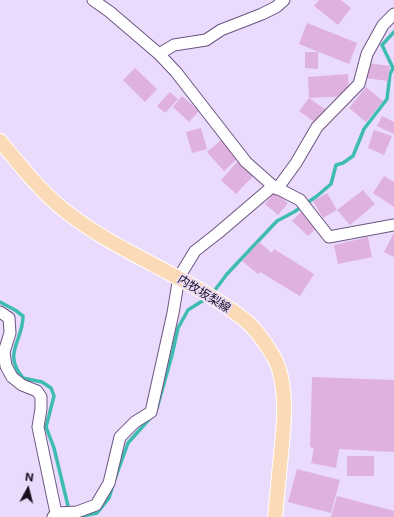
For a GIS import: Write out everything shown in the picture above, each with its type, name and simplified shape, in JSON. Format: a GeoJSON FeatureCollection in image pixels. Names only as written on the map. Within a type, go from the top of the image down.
{"type":"FeatureCollection","features":[{"type":"Feature","properties":{"kind":"main road","name":"内牧坂梨線"},"geometry":{"type":"LineString","coordinates":[[0,141],[35,184],[64,210],[90,229],[179,277],[246,321],[267,345],[279,368],[285,398],[275,517]]}},
{"type":"Feature","properties":{"kind":"street"},"geometry":{"type":"LineString","coordinates":[[92,0],[110,12],[159,54],[176,72],[246,162],[275,187],[300,200],[329,237],[394,225]]}},
{"type":"Feature","properties":{"kind":"street"},"geometry":{"type":"LineString","coordinates":[[159,54],[174,45],[206,40],[221,30],[276,7],[284,0]]}},
{"type":"Feature","properties":{"kind":"street"},"geometry":{"type":"LineString","coordinates":[[0,312],[9,318],[10,332],[4,352],[6,366],[12,377],[22,385],[37,391],[41,397],[38,427],[55,515],[76,512],[96,504],[109,483],[120,437],[135,422],[151,412],[173,313],[179,277],[195,250],[275,187],[296,163],[317,127],[359,84],[367,54],[383,25],[394,14]]}},
{"type":"Feature","properties":{"kind":"building"},"geometry":{"type":"Polygon","coordinates":[[[319,0],[341,0],[351,8],[338,25],[314,6],[319,0]]]}},
{"type":"Feature","properties":{"kind":"building"},"geometry":{"type":"Polygon","coordinates":[[[307,23],[357,43],[349,64],[299,44],[307,23]]]}},
{"type":"Feature","properties":{"kind":"building"},"geometry":{"type":"Polygon","coordinates":[[[305,52],[318,52],[318,69],[305,68],[305,52]]]}},
{"type":"Feature","properties":{"kind":"building"},"geometry":{"type":"Polygon","coordinates":[[[368,63],[390,66],[388,81],[365,78],[368,63]]]}},
{"type":"Feature","properties":{"kind":"building"},"geometry":{"type":"Polygon","coordinates":[[[135,68],[157,89],[145,102],[123,80],[135,68]]]}},
{"type":"Feature","properties":{"kind":"building"},"geometry":{"type":"Polygon","coordinates":[[[348,74],[349,96],[309,98],[308,77],[348,74]]]}},
{"type":"Feature","properties":{"kind":"building"},"geometry":{"type":"Polygon","coordinates":[[[366,87],[383,101],[366,122],[349,108],[366,87]]]}},
{"type":"Feature","properties":{"kind":"building"},"geometry":{"type":"Polygon","coordinates":[[[170,92],[178,99],[165,113],[157,106],[170,92]]]}},
{"type":"Feature","properties":{"kind":"building"},"geometry":{"type":"Polygon","coordinates":[[[182,96],[199,111],[189,122],[173,107],[182,96]]]}},
{"type":"Feature","properties":{"kind":"building"},"geometry":{"type":"Polygon","coordinates":[[[309,98],[326,110],[316,123],[299,111],[309,98]]]}},
{"type":"Feature","properties":{"kind":"building"},"geometry":{"type":"Polygon","coordinates":[[[382,116],[394,122],[394,134],[377,126],[382,116]]]}},
{"type":"Feature","properties":{"kind":"building"},"geometry":{"type":"Polygon","coordinates":[[[201,128],[207,149],[192,153],[186,132],[201,128]]]}},
{"type":"Feature","properties":{"kind":"building"},"geometry":{"type":"Polygon","coordinates":[[[374,130],[392,136],[384,155],[368,148],[374,130]]]}},
{"type":"Feature","properties":{"kind":"building"},"geometry":{"type":"Polygon","coordinates":[[[221,140],[237,159],[224,171],[207,152],[221,140]]]}},
{"type":"Feature","properties":{"kind":"building"},"geometry":{"type":"Polygon","coordinates":[[[238,161],[254,175],[236,194],[221,180],[238,161]]]}},
{"type":"Feature","properties":{"kind":"building"},"geometry":{"type":"Polygon","coordinates":[[[384,176],[394,182],[394,207],[373,193],[384,176]]]}},
{"type":"Feature","properties":{"kind":"building"},"geometry":{"type":"Polygon","coordinates":[[[363,190],[375,204],[350,225],[337,210],[363,190]]]}},
{"type":"Feature","properties":{"kind":"building"},"geometry":{"type":"Polygon","coordinates":[[[275,192],[288,203],[278,215],[265,204],[275,192]]]}},
{"type":"Feature","properties":{"kind":"building"},"geometry":{"type":"Polygon","coordinates":[[[327,193],[337,210],[323,218],[313,201],[327,193]]]}},
{"type":"Feature","properties":{"kind":"building"},"geometry":{"type":"Polygon","coordinates":[[[302,211],[318,226],[308,236],[292,221],[302,211]]]}},
{"type":"Feature","properties":{"kind":"building"},"geometry":{"type":"Polygon","coordinates":[[[394,233],[394,257],[384,252],[394,233]]]}},
{"type":"Feature","properties":{"kind":"building"},"geometry":{"type":"Polygon","coordinates":[[[368,237],[372,257],[338,264],[334,245],[368,237]]]}},
{"type":"Feature","properties":{"kind":"building"},"geometry":{"type":"Polygon","coordinates":[[[259,242],[272,253],[274,249],[314,274],[300,296],[260,272],[264,266],[258,274],[242,261],[259,242]]]}},
{"type":"Feature","properties":{"kind":"building"},"geometry":{"type":"Polygon","coordinates":[[[312,377],[394,380],[394,452],[339,449],[336,468],[311,463],[314,448],[310,447],[312,377]]]}},
{"type":"Feature","properties":{"kind":"building"},"geometry":{"type":"Polygon","coordinates":[[[347,456],[374,456],[374,476],[347,476],[347,456]]]}},
{"type":"Feature","properties":{"kind":"building"},"geometry":{"type":"Polygon","coordinates":[[[297,469],[340,480],[331,513],[288,502],[297,469]]]}},
{"type":"Feature","properties":{"kind":"building"},"geometry":{"type":"Polygon","coordinates":[[[337,496],[394,511],[394,517],[331,517],[337,496]]]}},
{"type":"Feature","properties":{"kind":"waterway"},"geometry":{"type":"LineString","coordinates":[[212,294],[227,274],[277,221],[294,212],[317,196],[331,184],[336,165],[343,163],[353,156],[364,129],[387,99],[390,74],[393,68],[382,45],[394,32]]}},
{"type":"Feature","properties":{"kind":"waterway"},"geometry":{"type":"LineString","coordinates":[[157,408],[178,328],[188,310],[207,298]]}},
{"type":"Feature","properties":{"kind":"waterway"},"geometry":{"type":"LineString","coordinates":[[0,302],[23,316],[14,354],[14,361],[17,369],[23,378],[42,382],[51,388],[54,396],[46,427],[54,448],[69,510]]}},
{"type":"Feature","properties":{"kind":"waterway"},"geometry":{"type":"LineString","coordinates":[[115,479],[128,443],[152,416]]}},
{"type":"Feature","properties":{"kind":"waterway"},"geometry":{"type":"LineString","coordinates":[[77,517],[97,513],[109,498],[113,485]]}}]}
